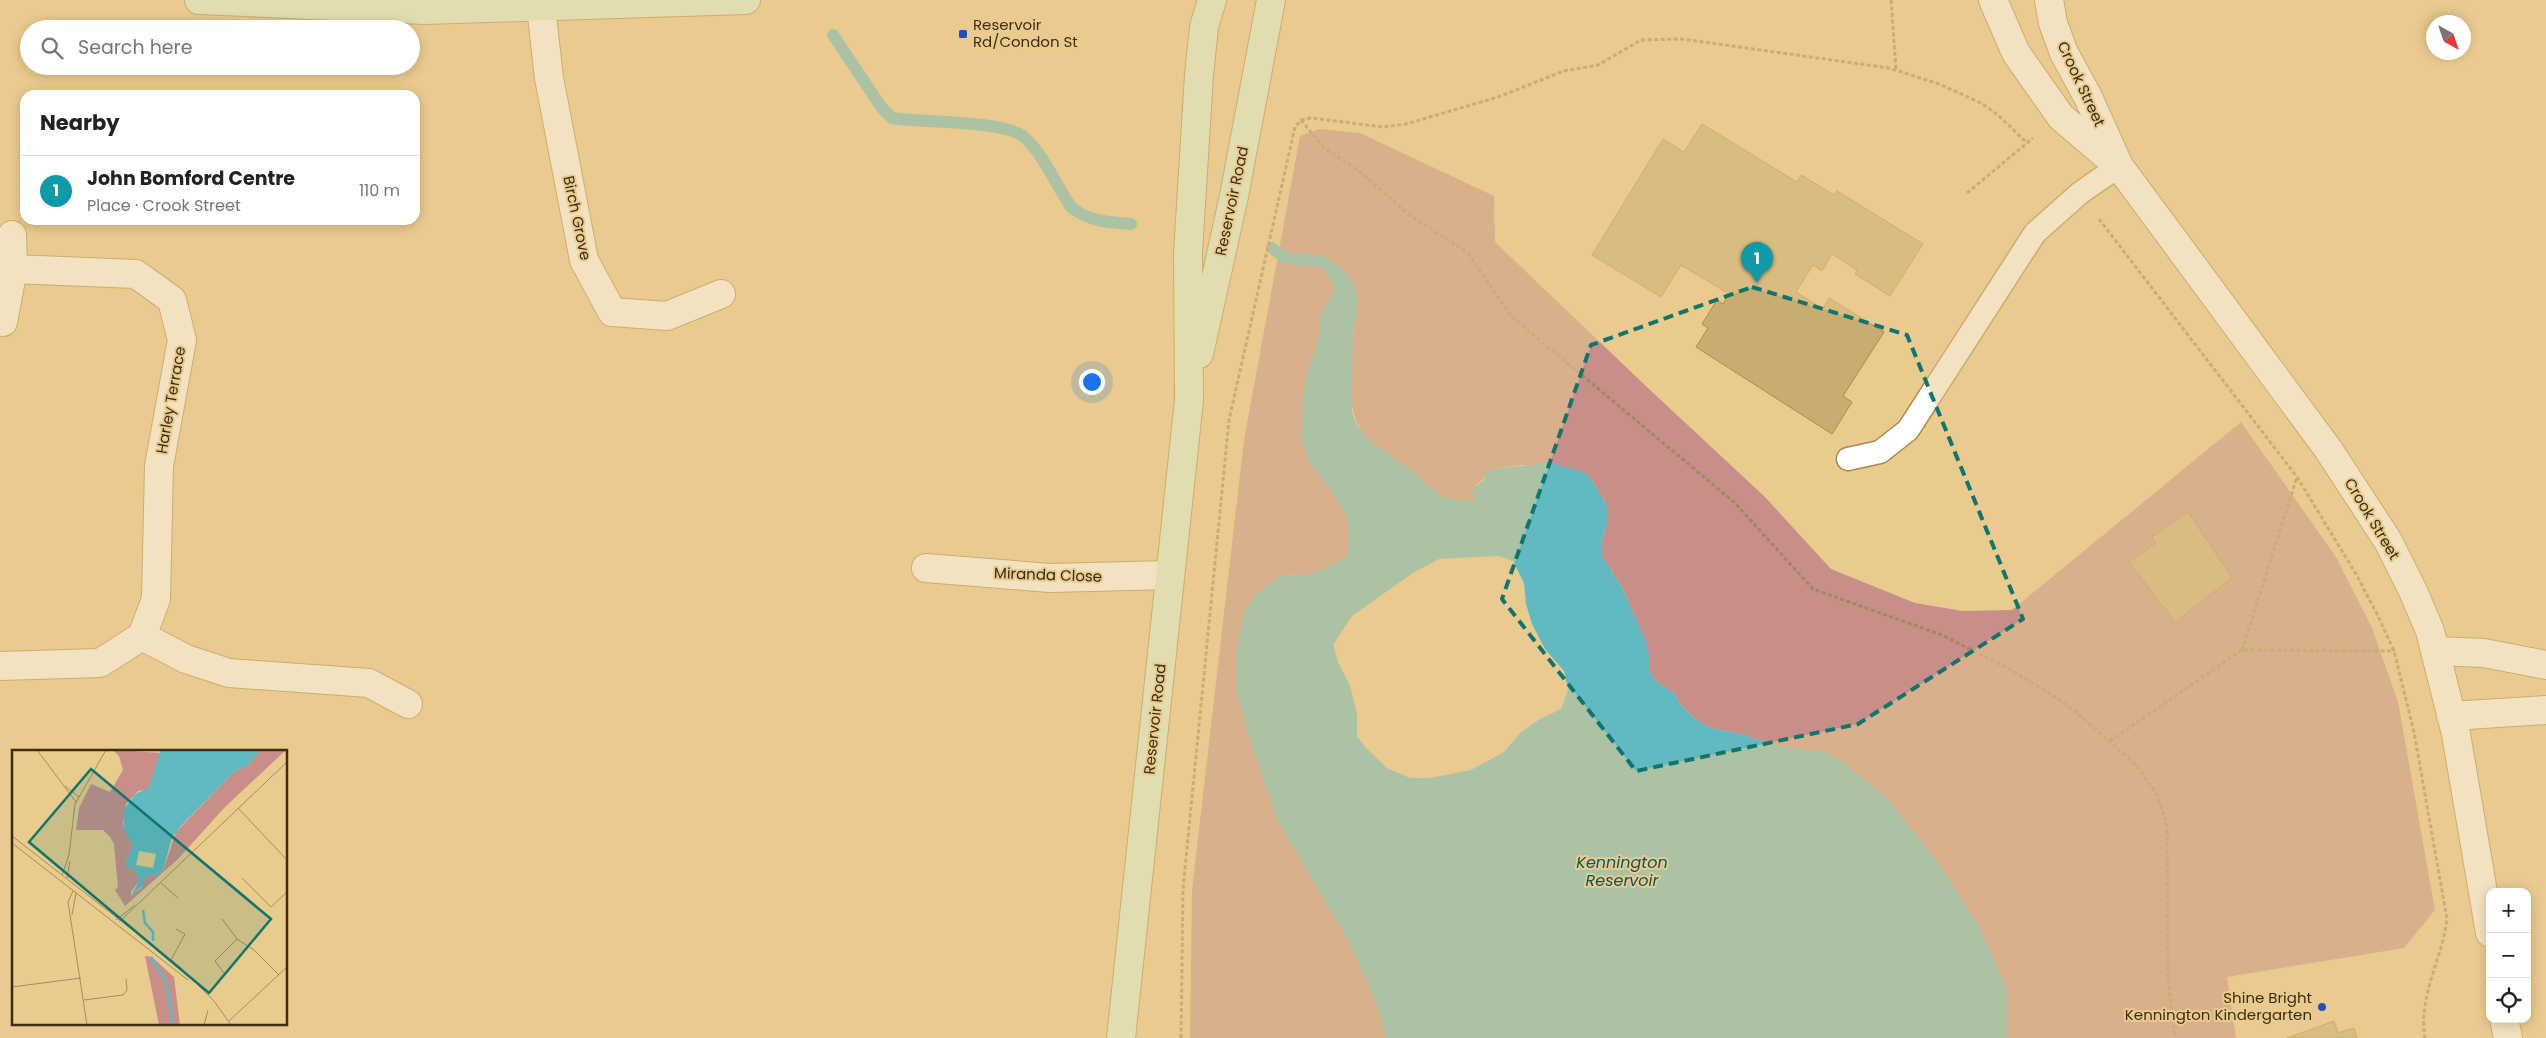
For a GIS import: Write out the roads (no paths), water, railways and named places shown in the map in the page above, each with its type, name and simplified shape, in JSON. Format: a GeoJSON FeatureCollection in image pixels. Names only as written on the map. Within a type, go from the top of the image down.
{"type":"FeatureCollection","features":[{"type":"Feature","properties":{"kind":"main road"},"geometry":{"type":"LineString","coordinates":[[199,0],[424,10],[746,0]]}},
{"type":"Feature","properties":{"kind":"main road","name":"Reservoir Road"},"geometry":{"type":"LineString","coordinates":[[1189,400],[1188,252],[1199,75],[1204,27],[1212,0]]}},
{"type":"Feature","properties":{"kind":"main road","name":"Reservoir Road"},"geometry":{"type":"LineString","coordinates":[[1121,1038],[1189,400],[1234,196],[1271,0]]}},
{"type":"Feature","properties":{"kind":"street","name":"Crook Street"},"geometry":{"type":"LineString","coordinates":[[1993,0],[2016,52],[2061,117],[2119,166]]}},
{"type":"Feature","properties":{"kind":"street","name":"Crook Street"},"geometry":{"type":"LineString","coordinates":[[2049,0],[2053,23],[2064,53],[2088,97],[2119,166],[2328,449],[2388,542],[2413,591],[2436,651],[2452,716],[2490,933]]}},
{"type":"Feature","properties":{"kind":"street","name":"Birch Grove"},"geometry":{"type":"LineString","coordinates":[[541,7],[550,78],[584,260],[612,312],[667,316],[721,294]]}},
{"type":"Feature","properties":{"kind":"street"},"geometry":{"type":"LineString","coordinates":[[3,322],[13,269],[12,235]]}},
{"type":"Feature","properties":{"kind":"street","name":"Harley Terrace"},"geometry":{"type":"LineString","coordinates":[[13,269],[136,274],[172,300],[182,340],[159,466],[156,599],[142,636]]}},
{"type":"Feature","properties":{"kind":"street","name":"Miranda Close"},"geometry":{"type":"LineString","coordinates":[[926,568],[1050,578],[1170,575]]}},
{"type":"Feature","properties":{"kind":"street"},"geometry":{"type":"LineString","coordinates":[[0,666],[100,662],[142,636],[186,659],[229,673],[369,683],[408,704]]}},
{"type":"Feature","properties":{"kind":"street"},"geometry":{"type":"LineString","coordinates":[[2436,651],[2484,653],[2546,665]]}},
{"type":"Feature","properties":{"kind":"street"},"geometry":{"type":"LineString","coordinates":[[2452,716],[2546,710]]}},
{"type":"Feature","properties":{"kind":"street"},"geometry":{"type":"LineString","coordinates":[[2505,1023],[2508,1038]]}},
{"type":"Feature","properties":{"kind":"lane"},"geometry":{"type":"LineString","coordinates":[[1848,459],[1880,452],[1908,430],[2035,233],[2080,193],[2119,166]]}},
{"type":"Feature","properties":{"kind":"water","name":"Kennington Reservoir"},"geometry":{"type":"Polygon","coordinates":[[[1323,256],[1334,262],[1347,274],[1356,290],[1358,304],[1354,328],[1352,407],[1357,424],[1369,440],[1410,469],[1438,493],[1445,497],[1462,501],[1475,501],[1472,489],[1484,480],[1486,473],[1495,469],[1550,463],[1584,472],[1592,480],[1607,506],[1607,524],[1602,541],[1602,556],[1621,585],[1645,639],[1649,655],[1649,671],[1659,684],[1674,693],[1680,704],[1694,718],[1710,728],[1740,734],[1782,747],[1823,752],[1841,761],[1887,798],[1942,868],[1978,925],[2007,988],[2007,1038],[1386,1038],[1377,1004],[1350,944],[1278,821],[1251,742],[1236,690],[1236,657],[1244,612],[1258,592],[1281,576],[1308,575],[1331,566],[1348,555],[1348,519],[1333,493],[1310,464],[1301,437],[1303,396],[1308,369],[1317,345],[1321,313],[1332,298],[1334,286],[1319,261],[1323,256]],[[1499,556],[1439,559],[1413,573],[1352,616],[1333,645],[1338,662],[1350,686],[1357,714],[1357,736],[1365,747],[1387,768],[1410,778],[1430,778],[1471,770],[1504,752],[1521,732],[1540,719],[1561,709],[1568,690],[1564,671],[1545,649],[1532,624],[1526,604],[1524,583],[1513,561],[1499,556]]]}},
{"type":"Feature","properties":{"kind":"waterway"},"geometry":{"type":"LineString","coordinates":[[833,35],[882,108],[892,118],[982,125],[1014,132],[1024,137],[1038,152],[1071,207],[1092,218],[1107,222],[1131,224]]}},
{"type":"Feature","properties":{"kind":"waterway"},"geometry":{"type":"LineString","coordinates":[[1272,248],[1285,258],[1319,261]]}},
{"type":"Feature","properties":{"kind":"place","name":"Reservoir Rd/Condon St"},"geometry":{"type":"Point","coordinates":[963,34]}},
{"type":"Feature","properties":{"kind":"place","name":"John Bomford Centre"},"geometry":{"type":"Point","coordinates":[1757,283]}},
{"type":"Feature","properties":{"kind":"place","name":"Shine Bright Kennington Kindergarten"},"geometry":{"type":"Point","coordinates":[2322,1007]}}]}
